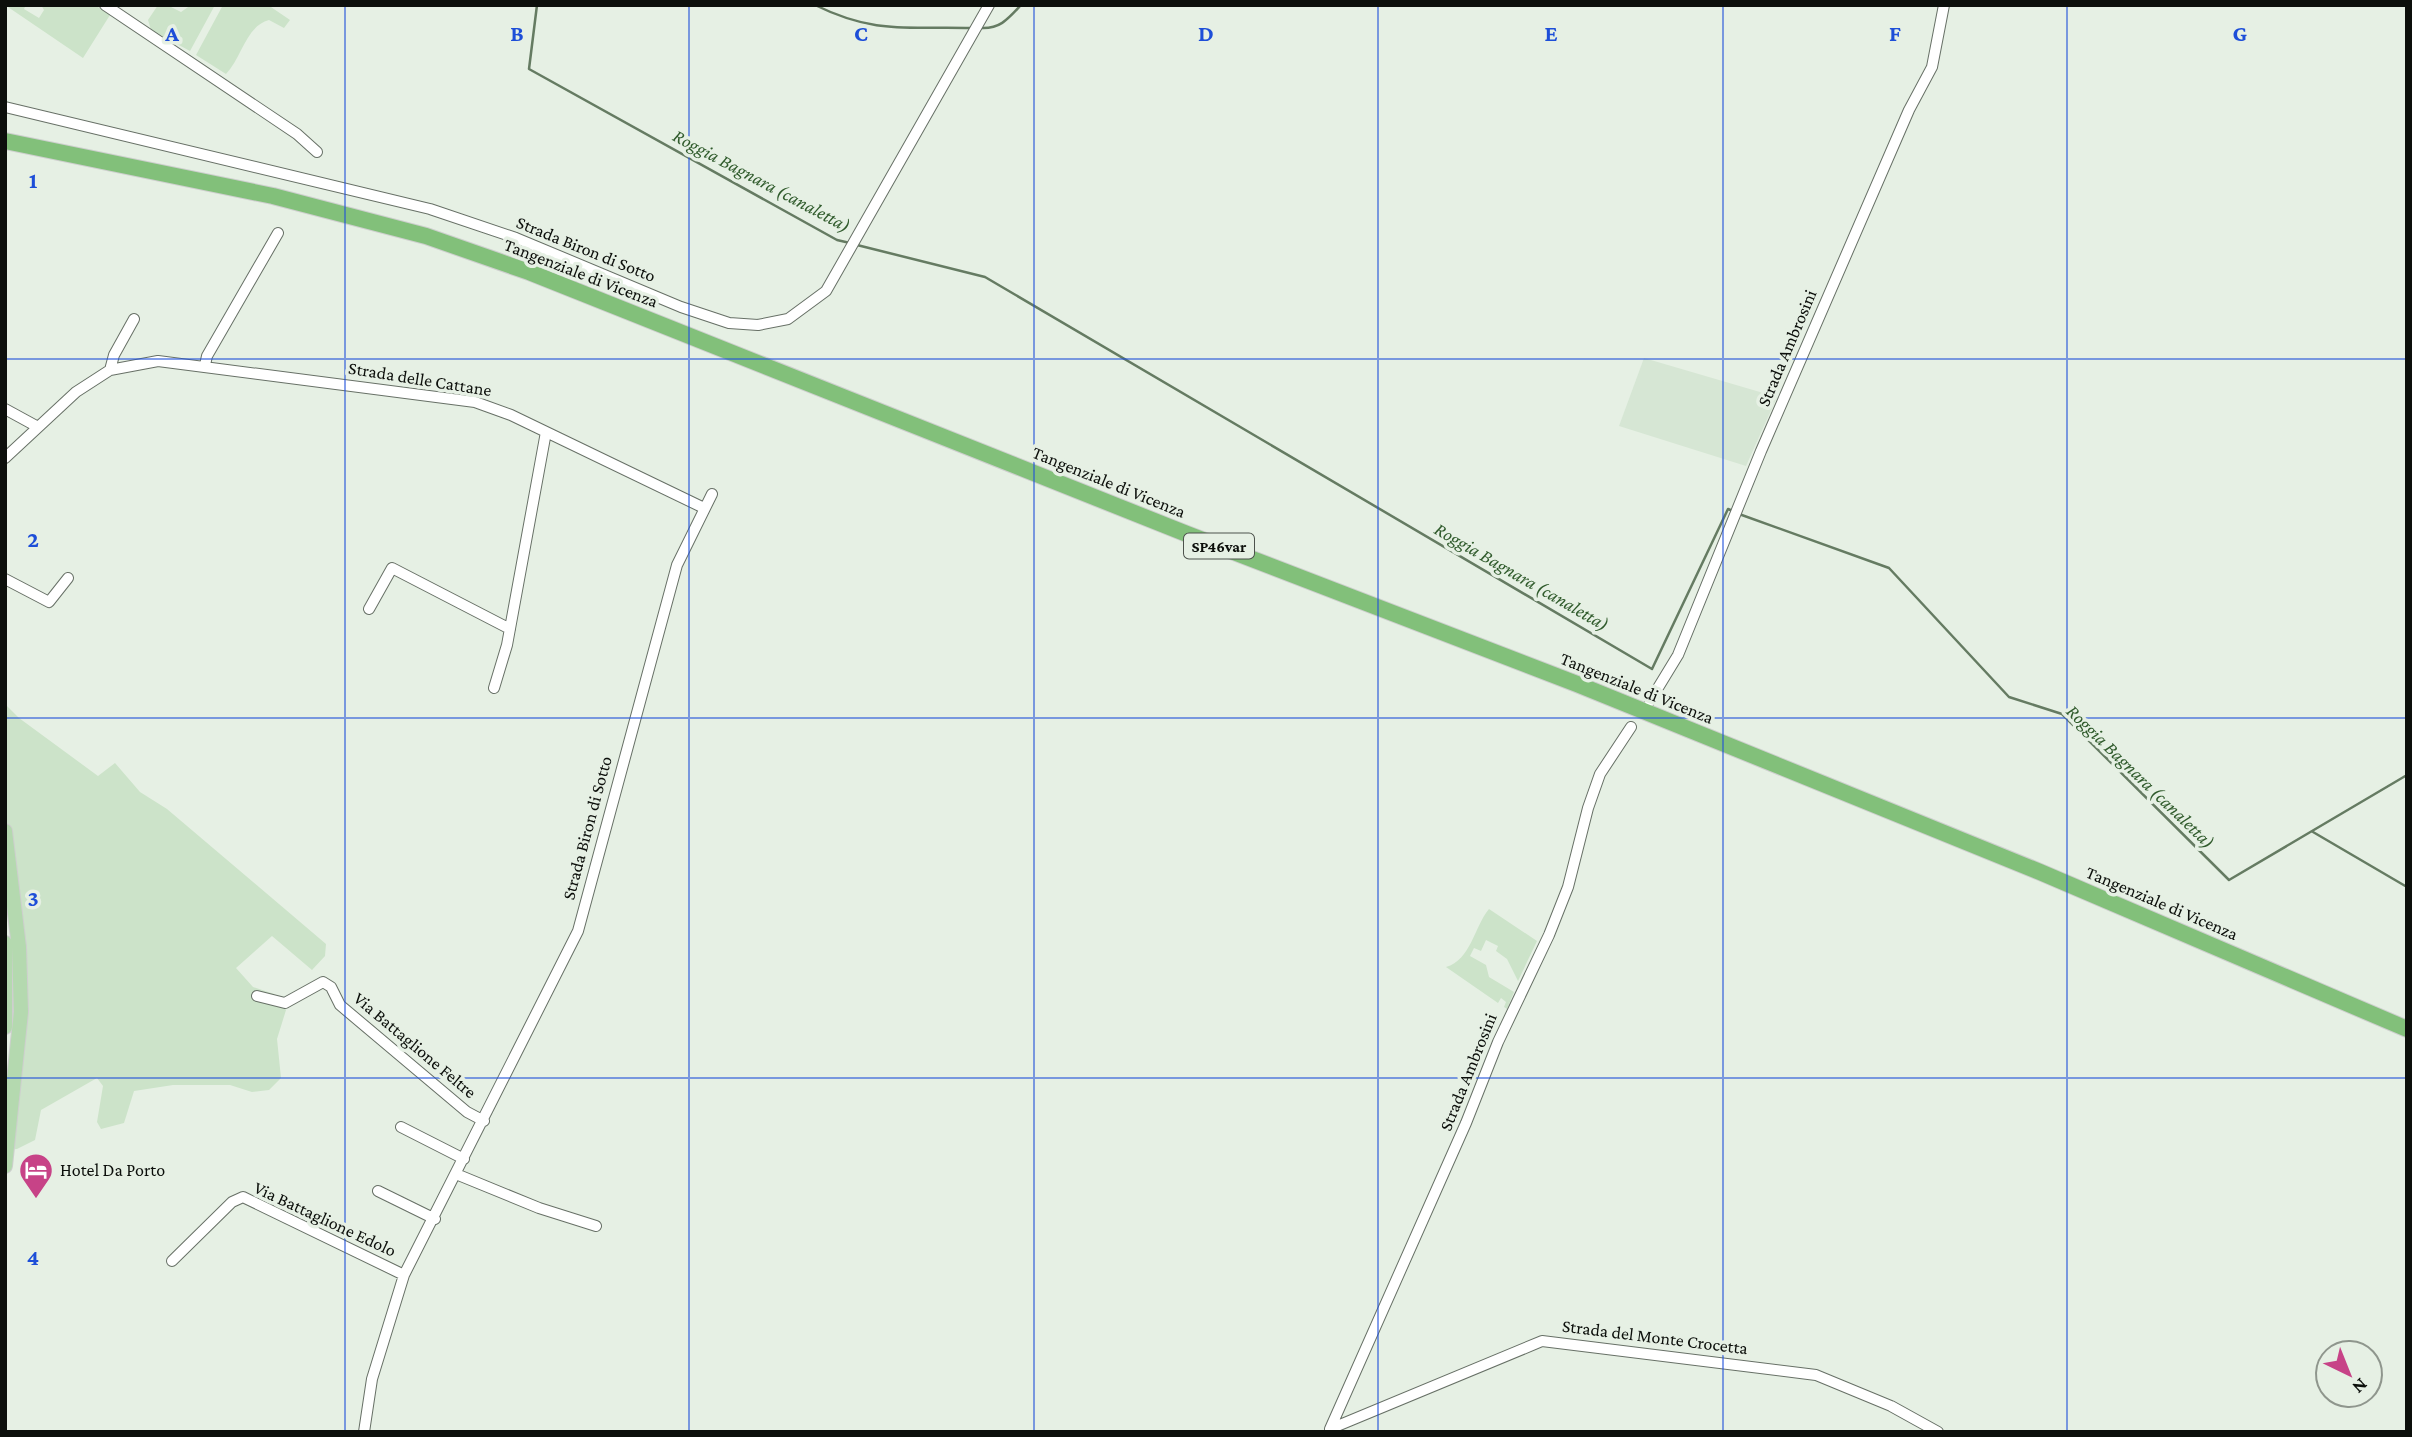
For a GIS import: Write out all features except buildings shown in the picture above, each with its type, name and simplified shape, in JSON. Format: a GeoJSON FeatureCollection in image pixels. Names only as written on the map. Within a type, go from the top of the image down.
{"type":"FeatureCollection","features":[{"type":"Feature","properties":{"kind":"highway","name":"Tangenziale di Vicenza"},"geometry":{"type":"LineString","coordinates":[[5,141],[272,196],[426,236],[529,272],[1187,534],[1577,684],[2040,872],[2407,1029]]}},
{"type":"Feature","properties":{"kind":"main road"},"geometry":{"type":"LineString","coordinates":[[5,831],[19,947],[21,1012],[5,1166]]}},
{"type":"Feature","properties":{"kind":"main road"},"geometry":{"type":"LineString","coordinates":[[5,943],[5,1027]]}},
{"type":"Feature","properties":{"kind":"street"},"geometry":{"type":"LineString","coordinates":[[105,5],[297,135],[317,152]]}},
{"type":"Feature","properties":{"kind":"street","name":"Strada Biron di Sotto"},"geometry":{"type":"LineString","coordinates":[[5,107],[311,178],[430,209],[516,238],[681,307],[729,323],[758,325],[788,319],[826,291],[989,5]]}},
{"type":"Feature","properties":{"kind":"street","name":"Strada Ambrosini"},"geometry":{"type":"LineString","coordinates":[[1650,701],[1678,655],[1761,451],[1909,110],[1932,67],[1944,5]]}},
{"type":"Feature","properties":{"kind":"street"},"geometry":{"type":"LineString","coordinates":[[205,365],[207,356],[278,233]]}},
{"type":"Feature","properties":{"kind":"street"},"geometry":{"type":"LineString","coordinates":[[110,370],[114,355],[134,319]]}},
{"type":"Feature","properties":{"kind":"street","name":"Strada delle Cattane"},"geometry":{"type":"LineString","coordinates":[[5,458],[76,392],[110,370],[158,361],[475,402],[546,432],[704,508]]}},
{"type":"Feature","properties":{"kind":"street"},"geometry":{"type":"LineString","coordinates":[[5,409],[38,427]]}},
{"type":"Feature","properties":{"kind":"street"},"geometry":{"type":"LineString","coordinates":[[494,688],[510,629],[546,432]]}},
{"type":"Feature","properties":{"kind":"street","name":"Strada Biron di Sotto"},"geometry":{"type":"LineString","coordinates":[[364,1432],[372,1379],[404,1275],[435,1219],[578,931],[677,565],[712,494]]}},
{"type":"Feature","properties":{"kind":"street"},"geometry":{"type":"LineString","coordinates":[[369,609],[393,568],[510,629]]}},
{"type":"Feature","properties":{"kind":"street"},"geometry":{"type":"LineString","coordinates":[[5,579],[49,602],[68,578]]}},
{"type":"Feature","properties":{"kind":"street","name":"Strada Ambrosini"},"geometry":{"type":"LineString","coordinates":[[1328,1430],[1569,887],[1588,808],[1600,775],[1631,727]]}},
{"type":"Feature","properties":{"kind":"street","name":"Via Battaglione Feltre"},"geometry":{"type":"LineString","coordinates":[[257,996],[285,1003],[323,982],[331,987],[340,1005],[467,1112],[484,1121]]}},
{"type":"Feature","properties":{"kind":"street"},"geometry":{"type":"LineString","coordinates":[[401,1127],[464,1160]]}},
{"type":"Feature","properties":{"kind":"street"},"geometry":{"type":"LineString","coordinates":[[456,1174],[539,1208],[596,1226]]}},
{"type":"Feature","properties":{"kind":"street"},"geometry":{"type":"LineString","coordinates":[[378,1191],[435,1219]]}},
{"type":"Feature","properties":{"kind":"street","name":"Via Battaglione Edolo"},"geometry":{"type":"LineString","coordinates":[[172,1261],[232,1202],[243,1197],[404,1275]]}},
{"type":"Feature","properties":{"kind":"street","name":"Strada del Monte Crocetta"},"geometry":{"type":"LineString","coordinates":[[1328,1430],[1542,1341],[1816,1375],[1891,1406],[1938,1432]]}},
{"type":"Feature","properties":{"kind":"shaded area"},"geometry":{"type":"Polygon","coordinates":[[[5,5],[26,5],[24,9],[39,18],[44,10],[41,5],[95,5],[110,15],[83,58],[5,5]]]}},
{"type":"Feature","properties":{"kind":"shaded area"},"geometry":{"type":"Polygon","coordinates":[[[158,5],[167,5],[181,12],[191,5],[215,5],[190,51],[151,30],[148,20],[158,5]]]}},
{"type":"Feature","properties":{"kind":"shaded area"},"geometry":{"type":"Polygon","coordinates":[[[223,5],[268,5],[290,20],[284,28],[269,20],[261,23],[250,35],[226,74],[196,55],[223,5]]]}},
{"type":"Feature","properties":{"kind":"shaded area"},"geometry":{"type":"Polygon","coordinates":[[[1644,358],[1777,397],[1746,466],[1619,426],[1644,358]]]}},
{"type":"Feature","properties":{"kind":"shaded area"},"geometry":{"type":"Polygon","coordinates":[[[5,704],[19,718],[98,776],[115,763],[140,792],[167,809],[326,944],[325,956],[312,970],[272,936],[236,968],[253,987],[274,994],[286,1010],[277,1039],[281,1078],[269,1090],[252,1092],[230,1085],[173,1085],[134,1091],[124,1123],[101,1129],[97,1122],[103,1086],[97,1078],[41,1110],[35,1140],[17,1149],[7,1150],[21,1012],[5,831],[5,704]]]}},
{"type":"Feature","properties":{"kind":"shaded area"},"geometry":{"type":"Polygon","coordinates":[[[1489,909],[1537,941],[1518,981],[1507,959],[1496,951],[1498,946],[1486,940],[1481,951],[1474,948],[1470,956],[1486,965],[1489,977],[1514,992],[1507,1009],[1504,1007],[1506,1002],[1501,998],[1498,1003],[1446,967],[1461,958],[1467,950],[1489,909]]]}},
{"type":"Feature","properties":{"kind":"waterway","name":"Roggia Bagnara (canaletta)"},"geometry":{"type":"LineString","coordinates":[[537,5],[529,69],[837,240],[850,243]]}},
{"type":"Feature","properties":{"kind":"waterway"},"geometry":{"type":"LineString","coordinates":[[815,5],[837,15],[875,25],[971,28]]}},
{"type":"Feature","properties":{"kind":"waterway"},"geometry":{"type":"LineString","coordinates":[[981,28],[999,25],[1021,5]]}},
{"type":"Feature","properties":{"kind":"waterway","name":"Roggia Bagnara (canaletta)"},"geometry":{"type":"LineString","coordinates":[[857,245],[985,277],[1652,669],[1728,509],[1733,511]]}},
{"type":"Feature","properties":{"kind":"waterway","name":"Roggia Bagnara (canaletta)"},"geometry":{"type":"LineString","coordinates":[[1739,514],[1889,568],[2009,697],[2062,714],[2229,880],[2407,775]]}},
{"type":"Feature","properties":{"kind":"waterway"},"geometry":{"type":"LineString","coordinates":[[2313,832],[2407,887]]}},
{"type":"Feature","properties":{"kind":"place","name":"Hotel Da Porto"},"geometry":{"type":"Point","coordinates":[36,1200]}}]}
